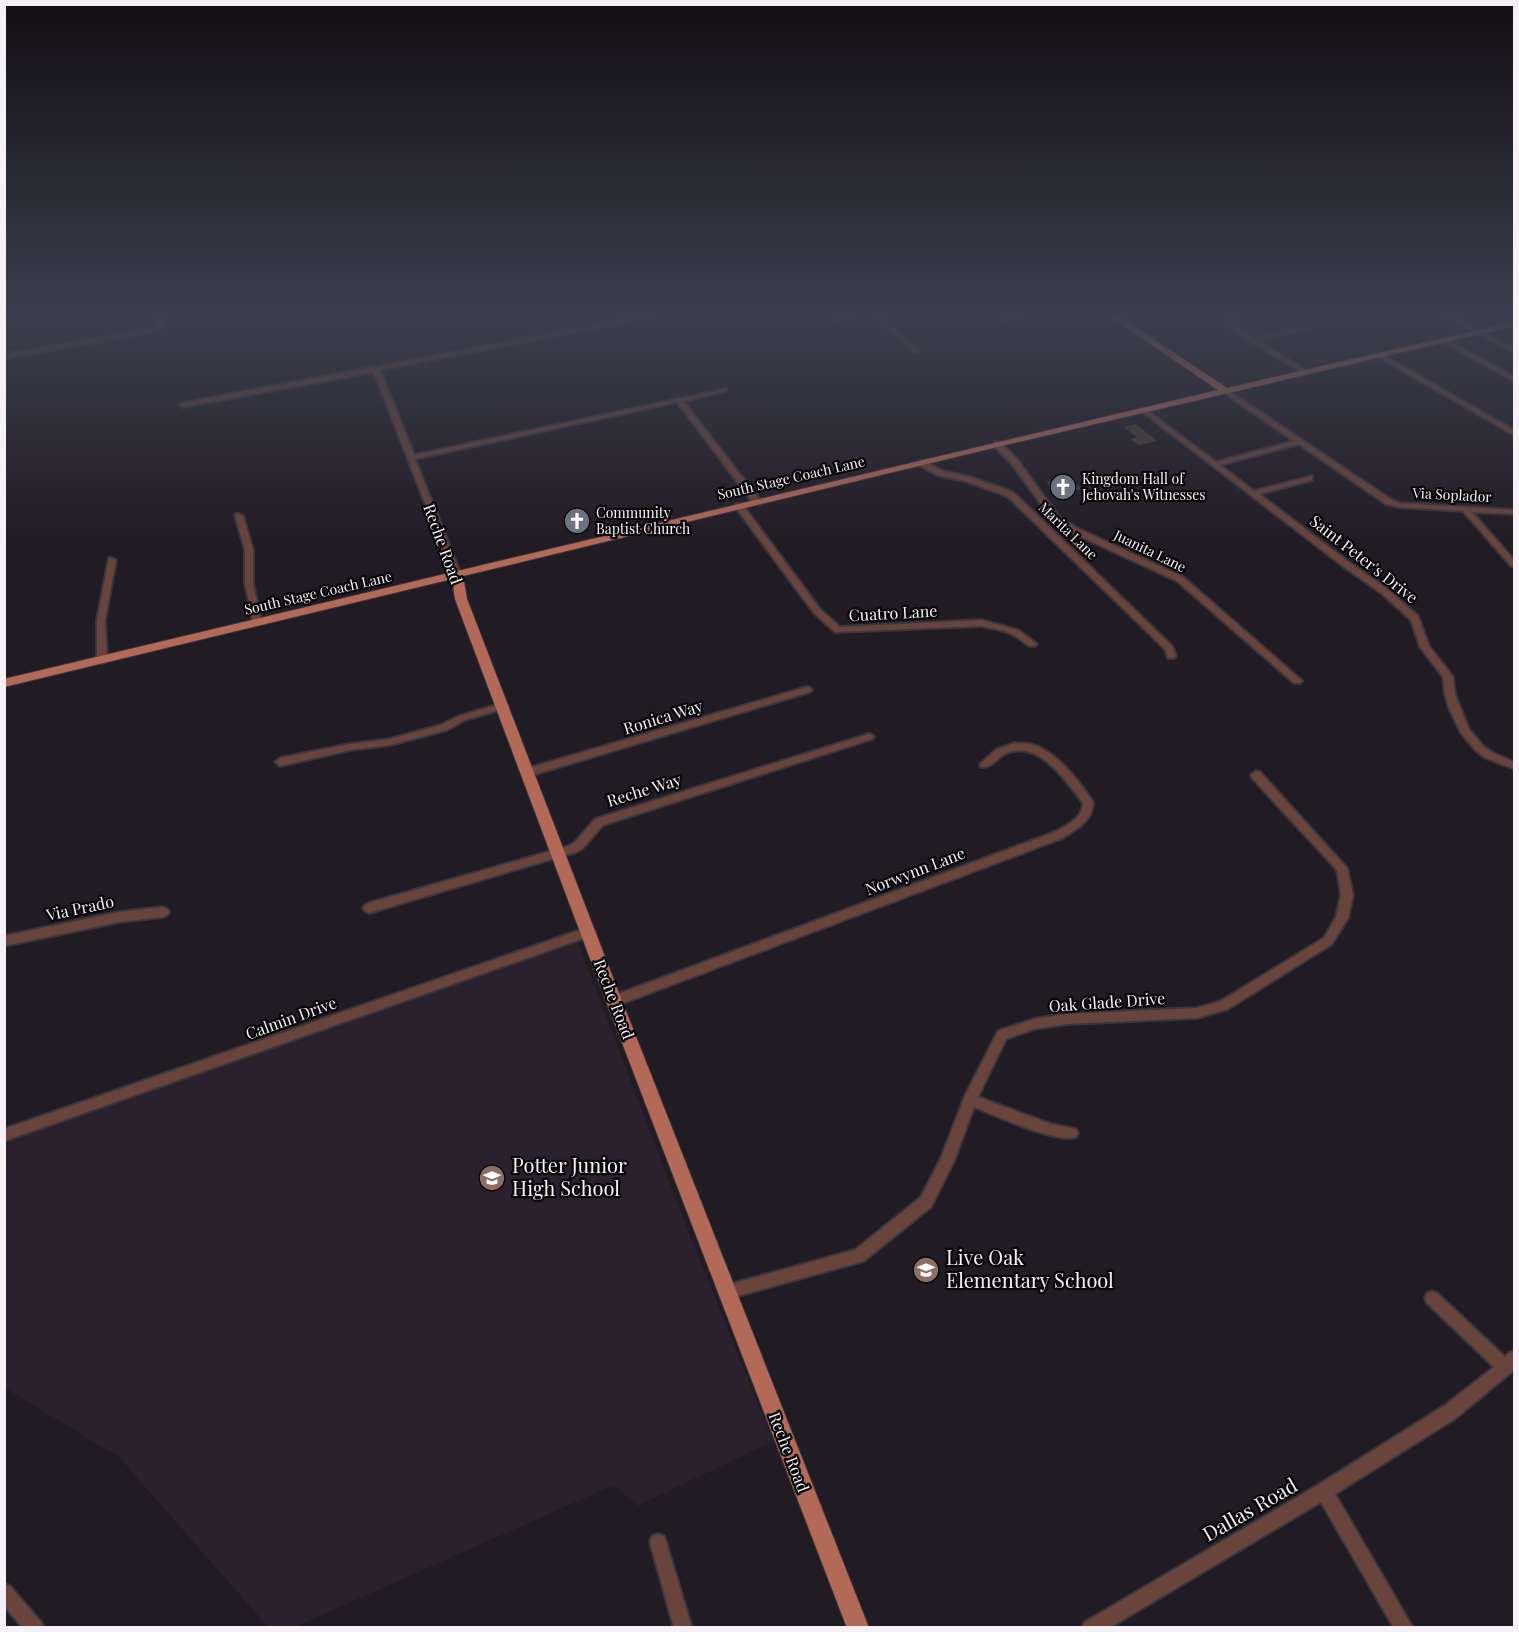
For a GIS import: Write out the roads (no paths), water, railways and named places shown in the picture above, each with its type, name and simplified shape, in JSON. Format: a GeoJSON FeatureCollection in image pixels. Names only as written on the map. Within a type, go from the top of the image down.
{"type":"FeatureCollection","features":[{"type":"Feature","properties":{"kind":"main road","name":"South Stage Coach Lane"},"geometry":{"type":"LineString","coordinates":[[4,683],[1216,393]]}},
{"type":"Feature","properties":{"kind":"main road","name":"Reche Road"},"geometry":{"type":"LineString","coordinates":[[457,575],[461,598],[529,772],[614,1001],[858,1628]]}},
{"type":"Feature","properties":{"kind":"street"},"geometry":{"type":"LineString","coordinates":[[183,405],[247,393]]}},
{"type":"Feature","properties":{"kind":"street","name":"Reche Road"},"geometry":{"type":"LineString","coordinates":[[386,393],[457,575]]}},
{"type":"Feature","properties":{"kind":"street"},"geometry":{"type":"LineString","coordinates":[[411,458],[710,393]]}},
{"type":"Feature","properties":{"kind":"street"},"geometry":{"type":"LineString","coordinates":[[1228,393],[1300,442]]}},
{"type":"Feature","properties":{"kind":"street"},"geometry":{"type":"LineString","coordinates":[[1446,393],[1515,433]]}},
{"type":"Feature","properties":{"kind":"street"},"geometry":{"type":"LineString","coordinates":[[679,400],[757,502]]}},
{"type":"Feature","properties":{"kind":"street","name":"Saint Peter's Drive"},"geometry":{"type":"LineString","coordinates":[[1143,410],[1383,590],[1415,618],[1419,624],[1419,634],[1425,647],[1448,677],[1449,693],[1460,725],[1478,748],[1494,758],[1515,765]]}},
{"type":"Feature","properties":{"kind":"street"},"geometry":{"type":"LineString","coordinates":[[1215,464],[1300,442]]}},
{"type":"Feature","properties":{"kind":"street","name":"Via Soplador"},"geometry":{"type":"LineString","coordinates":[[1300,442],[1389,502],[1398,505],[1515,512]]}},
{"type":"Feature","properties":{"kind":"street","name":"Juanita Lane"},"geometry":{"type":"LineString","coordinates":[[997,444],[1014,462],[1058,520],[1078,532],[1180,579],[1297,681]]}},
{"type":"Feature","properties":{"kind":"street","name":"Marita Lane"},"geometry":{"type":"LineString","coordinates":[[922,463],[940,473],[967,478],[1010,494],[1169,648],[1171,656]]}},
{"type":"Feature","properties":{"kind":"street"},"geometry":{"type":"LineString","coordinates":[[1254,493],[1309,478]]}},
{"type":"Feature","properties":{"kind":"street","name":"Cuatro Lane"},"geometry":{"type":"LineString","coordinates":[[739,506],[817,610],[838,630],[981,623],[1002,626],[1032,644]]}},
{"type":"Feature","properties":{"kind":"street"},"geometry":{"type":"LineString","coordinates":[[1466,510],[1515,564]]}},
{"type":"Feature","properties":{"kind":"street"},"geometry":{"type":"LineString","coordinates":[[239,516],[249,550],[249,583],[257,622]]}},
{"type":"Feature","properties":{"kind":"street"},"geometry":{"type":"LineString","coordinates":[[102,660],[101,620],[112,560]]}},
{"type":"Feature","properties":{"kind":"street","name":"Ronica Way"},"geometry":{"type":"LineString","coordinates":[[529,772],[807,690]]}},
{"type":"Feature","properties":{"kind":"street"},"geometry":{"type":"LineString","coordinates":[[280,762],[350,747],[390,742],[444,728],[462,718],[503,706]]}},
{"type":"Feature","properties":{"kind":"street","name":"Reche Way"},"geometry":{"type":"LineString","coordinates":[[369,908],[578,846],[599,822],[870,737]]}},
{"type":"Feature","properties":{"kind":"street","name":"Norwynn Lane"},"geometry":{"type":"LineString","coordinates":[[614,1001],[1059,835],[1086,815],[1089,809],[1088,802],[1048,755],[1016,746],[996,752],[985,764]]}},
{"type":"Feature","properties":{"kind":"street","name":"Oak Glade Drive"},"geometry":{"type":"LineString","coordinates":[[727,1292],[859,1256],[926,1202],[947,1161],[970,1100],[1002,1035],[1034,1024],[1067,1019],[1197,1013],[1224,1005],[1328,941],[1342,918],[1347,895],[1342,868],[1256,775]]}},
{"type":"Feature","properties":{"kind":"street","name":"Via Prado"},"geometry":{"type":"LineString","coordinates":[[4,941],[119,917],[163,912]]}},
{"type":"Feature","properties":{"kind":"street","name":"Calmin Drive"},"geometry":{"type":"LineString","coordinates":[[4,1135],[589,932]]}},
{"type":"Feature","properties":{"kind":"street"},"geometry":{"type":"LineString","coordinates":[[970,1100],[1051,1130],[1071,1133]]}},
{"type":"Feature","properties":{"kind":"street"},"geometry":{"type":"LineString","coordinates":[[1324,1491],[1450,1412],[1510,1363],[1432,1298]]}},
{"type":"Feature","properties":{"kind":"street","name":"Dallas Road"},"geometry":{"type":"LineString","coordinates":[[1091,1628],[1324,1491],[1404,1628]]}},
{"type":"Feature","properties":{"kind":"street"},"geometry":{"type":"LineString","coordinates":[[658,1542],[682,1628]]}},
{"type":"Feature","properties":{"kind":"street"},"geometry":{"type":"LineString","coordinates":[[4,1593],[35,1628]]}},
{"type":"Feature","properties":{"kind":"place","name":"Kingdom Hall of Jehovah's Witnesses"},"geometry":{"type":"Point","coordinates":[1063,487]}},
{"type":"Feature","properties":{"kind":"place","name":"Community Baptist Church"},"geometry":{"type":"Point","coordinates":[577,521]}},
{"type":"Feature","properties":{"kind":"place","name":"Potter Junior High School"},"geometry":{"type":"Point","coordinates":[492,1178]}},
{"type":"Feature","properties":{"kind":"place","name":"Live Oak Elementary School"},"geometry":{"type":"Point","coordinates":[926,1270]}}]}
